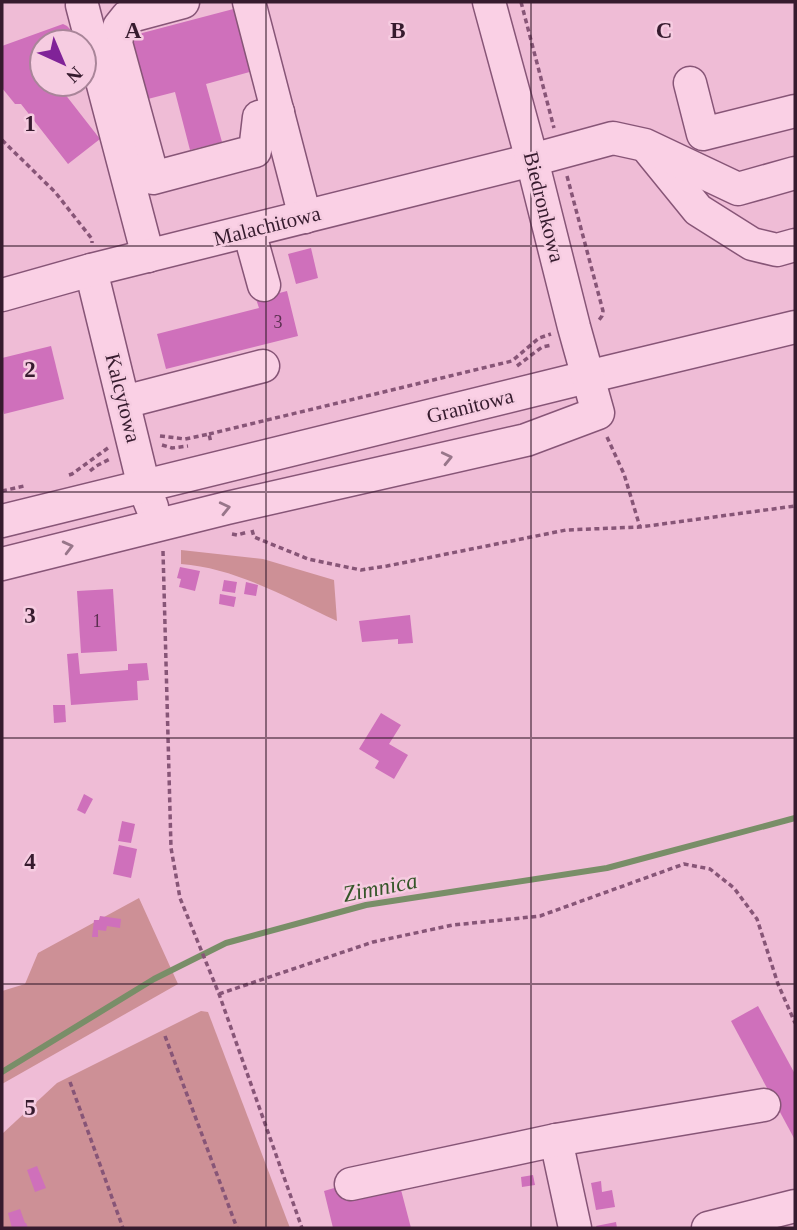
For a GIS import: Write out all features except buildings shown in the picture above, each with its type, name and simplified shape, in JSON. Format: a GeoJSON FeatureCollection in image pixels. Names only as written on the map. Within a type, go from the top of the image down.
{"type":"FeatureCollection","features":[{"type":"Feature","properties":{"kind":"street"},"geometry":{"type":"LineString","coordinates":[[183,2],[127,17],[119,27],[116,43],[153,178],[255,152],[259,117],[278,112]]}},
{"type":"Feature","properties":{"kind":"street"},"geometry":{"type":"LineString","coordinates":[[249,2],[305,217]]}},
{"type":"Feature","properties":{"kind":"street","name":"Biedronkowa"},"geometry":{"type":"LineString","coordinates":[[489,2],[546,156],[574,327],[597,413]]}},
{"type":"Feature","properties":{"kind":"street"},"geometry":{"type":"LineString","coordinates":[[82,5],[148,256]]}},
{"type":"Feature","properties":{"kind":"street"},"geometry":{"type":"LineString","coordinates":[[690,82],[703,134],[795,111]]}},
{"type":"Feature","properties":{"kind":"street","name":"Malachitowa"},"geometry":{"type":"LineString","coordinates":[[2,295],[613,138],[645,145],[738,189],[795,173]]}},
{"type":"Feature","properties":{"kind":"street"},"geometry":{"type":"LineString","coordinates":[[645,145],[698,210],[752,244],[777,250],[795,245]]}},
{"type":"Feature","properties":{"kind":"street"},"geometry":{"type":"LineString","coordinates":[[249,231],[264,285]]}},
{"type":"Feature","properties":{"kind":"street","name":"Kalcytowa"},"geometry":{"type":"LineString","coordinates":[[91,270],[144,486],[158,524]]}},
{"type":"Feature","properties":{"kind":"street","name":"Granitowa"},"geometry":{"type":"LineString","coordinates":[[2,522],[795,327]]}},
{"type":"Feature","properties":{"kind":"street"},"geometry":{"type":"LineString","coordinates":[[124,402],[263,366]]}},
{"type":"Feature","properties":{"kind":"street"},"geometry":{"type":"LineString","coordinates":[[2,564],[158,524],[526,440],[597,413]]}},
{"type":"Feature","properties":{"kind":"street"},"geometry":{"type":"LineString","coordinates":[[351,1184],[556,1140],[764,1105]]}},
{"type":"Feature","properties":{"kind":"street"},"geometry":{"type":"LineString","coordinates":[[556,1140],[575,1228]]}},
{"type":"Feature","properties":{"kind":"street"},"geometry":{"type":"LineString","coordinates":[[708,1228],[779,1216]]}},
{"type":"Feature","properties":{"kind":"path"},"geometry":{"type":"LineString","coordinates":[[209,434],[512,361],[543,335],[598,321],[602,316],[603,311],[546,156],[521,2]]}},
{"type":"Feature","properties":{"kind":"path"},"geometry":{"type":"LineString","coordinates":[[2,140],[55,192],[92,239],[91,270]]}},
{"type":"Feature","properties":{"kind":"path"},"geometry":{"type":"LineString","coordinates":[[597,413],[624,474],[640,527]]}},
{"type":"Feature","properties":{"kind":"path"},"geometry":{"type":"LineString","coordinates":[[253,531],[254,537],[308,559],[361,570],[566,530],[640,527],[795,506]]}},
{"type":"Feature","properties":{"kind":"path"},"geometry":{"type":"LineString","coordinates":[[163,570],[171,848],[180,898],[219,994],[302,1228]]}},
{"type":"Feature","properties":{"kind":"path"},"geometry":{"type":"LineString","coordinates":[[219,994],[373,942],[453,925],[540,916],[684,864],[710,869],[734,888],[757,919],[778,984],[795,1023]]}},
{"type":"Feature","properties":{"kind":"path"},"geometry":{"type":"LineString","coordinates":[[164,1036],[237,1228]]}},
{"type":"Feature","properties":{"kind":"path"},"geometry":{"type":"LineString","coordinates":[[70,1082],[123,1228]]}},
{"type":"Feature","properties":{"kind":"shaded area"},"geometry":{"type":"Polygon","coordinates":[[[181,550],[263,559],[334,580],[337,621],[222,571],[181,564],[181,550]]]}},
{"type":"Feature","properties":{"kind":"shaded area"},"geometry":{"type":"Polygon","coordinates":[[[139,898],[178,984],[2,1084],[2,991],[25,984],[38,953],[139,898]]]}},
{"type":"Feature","properties":{"kind":"shaded area"},"geometry":{"type":"Polygon","coordinates":[[[201,1011],[208,1012],[290,1228],[2,1228],[2,1134],[57,1083],[201,1011]]]}},
{"type":"Feature","properties":{"kind":"waterway","name":"Zimnica"},"geometry":{"type":"LineString","coordinates":[[2,1072],[154,979],[226,943],[366,905],[607,868],[795,818]]}}]}
